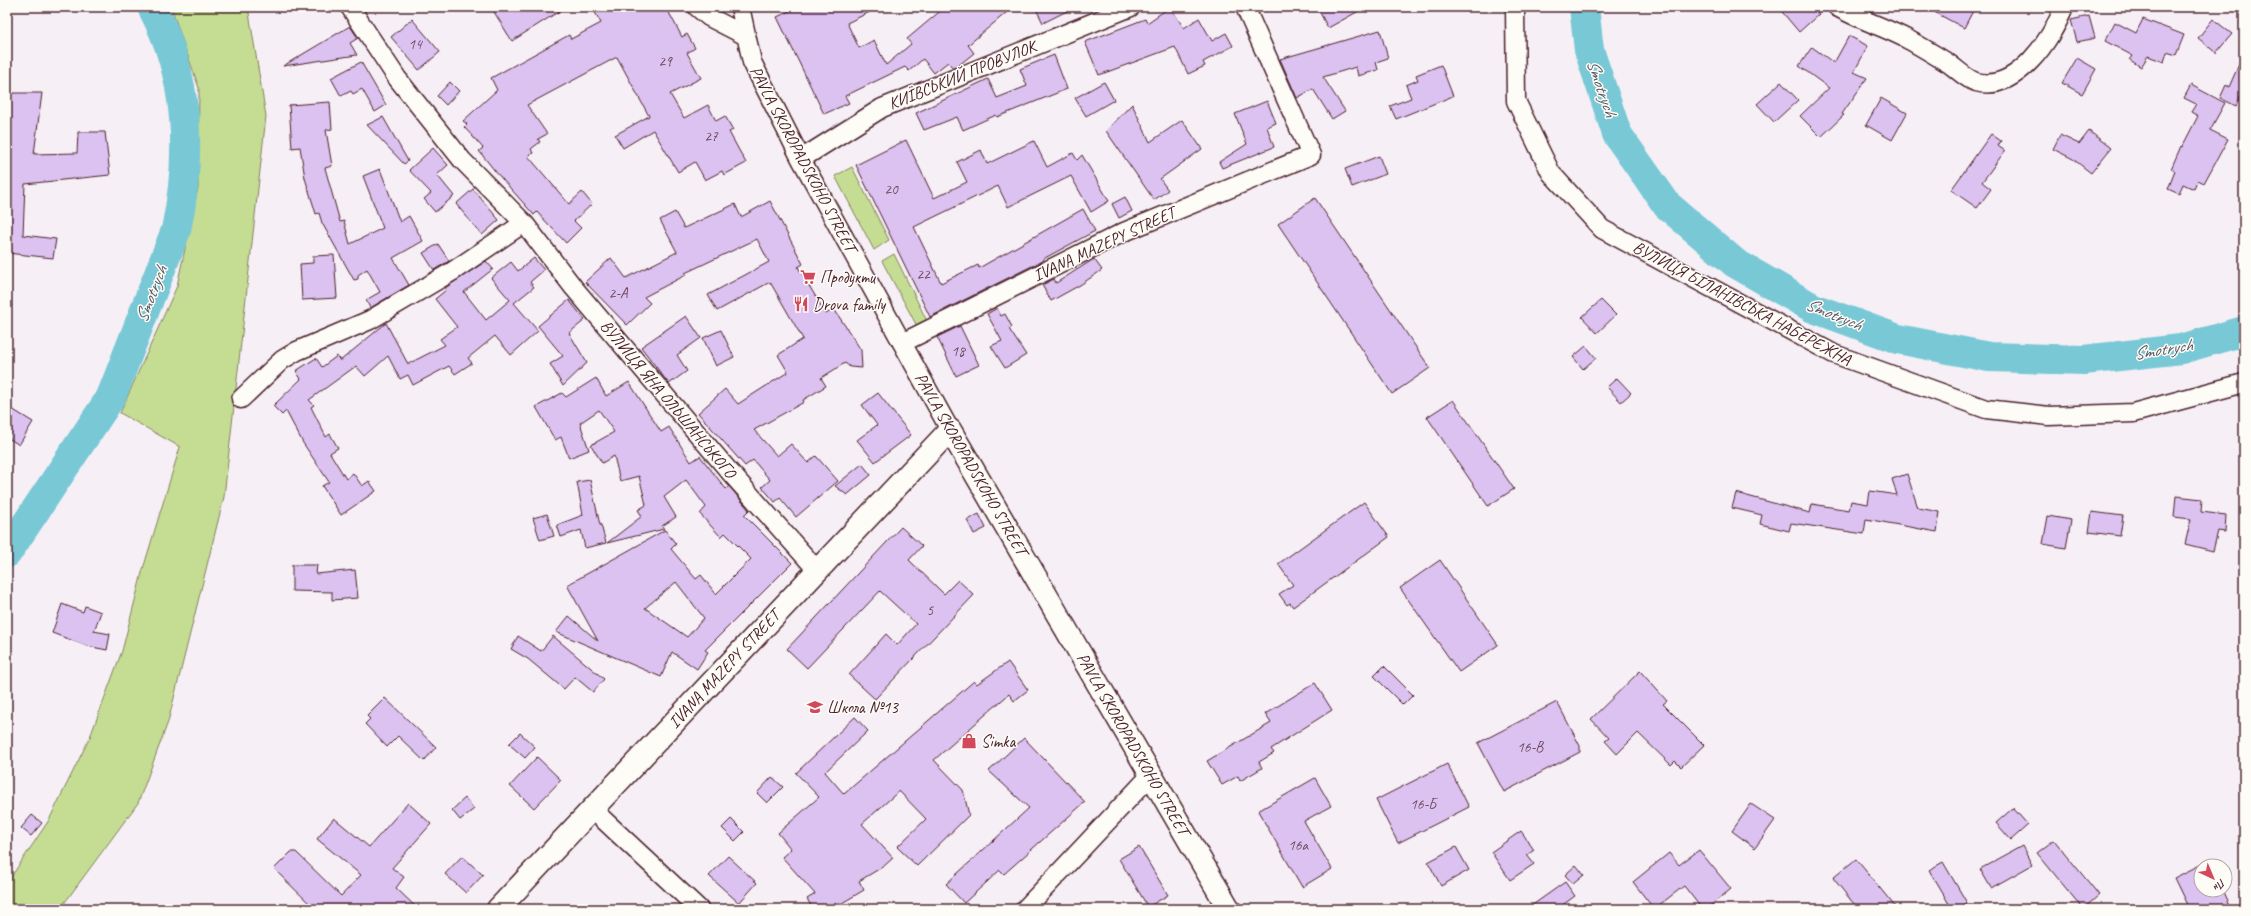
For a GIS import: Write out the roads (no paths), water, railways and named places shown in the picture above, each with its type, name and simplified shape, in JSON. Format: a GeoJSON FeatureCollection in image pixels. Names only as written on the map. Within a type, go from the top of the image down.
{"type":"FeatureCollection","features":[{"type":"Feature","properties":{"kind":"street","name":"ВУЛИЦЯ ЯНА ОЛЬШАНСЬКОГО"},"geometry":{"type":"LineString","coordinates":[[350,7],[397,78],[422,112],[462,160],[524,223],[574,288],[734,477],[817,570]]}},
{"type":"Feature","properties":{"kind":"street"},"geometry":{"type":"LineString","coordinates":[[697,7],[709,17],[746,36]]}},
{"type":"Feature","properties":{"kind":"street","name":"PAVLA SKOROPADSKOHO STREET"},"geometry":{"type":"LineString","coordinates":[[740,7],[752,62],[801,159],[950,430],[1229,909]]}},
{"type":"Feature","properties":{"kind":"street","name":"КИЇВСЬКИЙ ПРОВУЛОК"},"geometry":{"type":"LineString","coordinates":[[801,159],[882,108],[1131,7]]}},
{"type":"Feature","properties":{"kind":"street","name":"IVANA MAZEPY STREET"},"geometry":{"type":"LineString","coordinates":[[902,343],[1124,232],[1311,155],[1245,7]]}},
{"type":"Feature","properties":{"kind":"street","name":"ВУЛИЦЯ БІЛАНІВСЬКА НАБЕРЕЖНА"},"geometry":{"type":"LineString","coordinates":[[1515,7],[1516,100],[1551,173],[1602,229],[1834,354],[1986,409],[2049,416],[2133,412],[2244,383]]}},
{"type":"Feature","properties":{"kind":"street"},"geometry":{"type":"LineString","coordinates":[[1837,7],[1887,28],[1926,50],[1975,82],[1989,83],[2003,80],[2028,65],[2045,42],[2064,7]]}},
{"type":"Feature","properties":{"kind":"street"},"geometry":{"type":"LineString","coordinates":[[241,399],[264,375],[297,351],[370,320],[458,267],[524,223]]}},
{"type":"Feature","properties":{"kind":"street","name":"IVANA MAZEPY STREET"},"geometry":{"type":"LineString","coordinates":[[498,909],[950,430]]}},
{"type":"Feature","properties":{"kind":"street"},"geometry":{"type":"LineString","coordinates":[[1025,909],[1151,775]]}},
{"type":"Feature","properties":{"kind":"street"},"geometry":{"type":"LineString","coordinates":[[592,809],[699,909]]}},
{"type":"Feature","properties":{"kind":"waterway","name":"Smotrych"},"geometry":{"type":"LineString","coordinates":[[7,553],[111,397],[176,230],[184,173],[184,116],[174,60],[152,7]]}},
{"type":"Feature","properties":{"kind":"waterway","name":"Smotrych"},"geometry":{"type":"LineString","coordinates":[[1584,7],[1589,50],[1617,134],[1667,205],[1735,263],[1813,308],[1898,339],[1989,357],[2084,360],[2181,349],[2244,331]]}},
{"type":"Feature","properties":{"kind":"place","name":"Продукти"},"geometry":{"type":"Point","coordinates":[808,277]}},
{"type":"Feature","properties":{"kind":"place","name":"Drova family"},"geometry":{"type":"Point","coordinates":[801,304]}},
{"type":"Feature","properties":{"kind":"place","name":"Школа №13"},"geometry":{"type":"Point","coordinates":[815,707]}},
{"type":"Feature","properties":{"kind":"place","name":"Simka"},"geometry":{"type":"Point","coordinates":[969,741]}}]}
